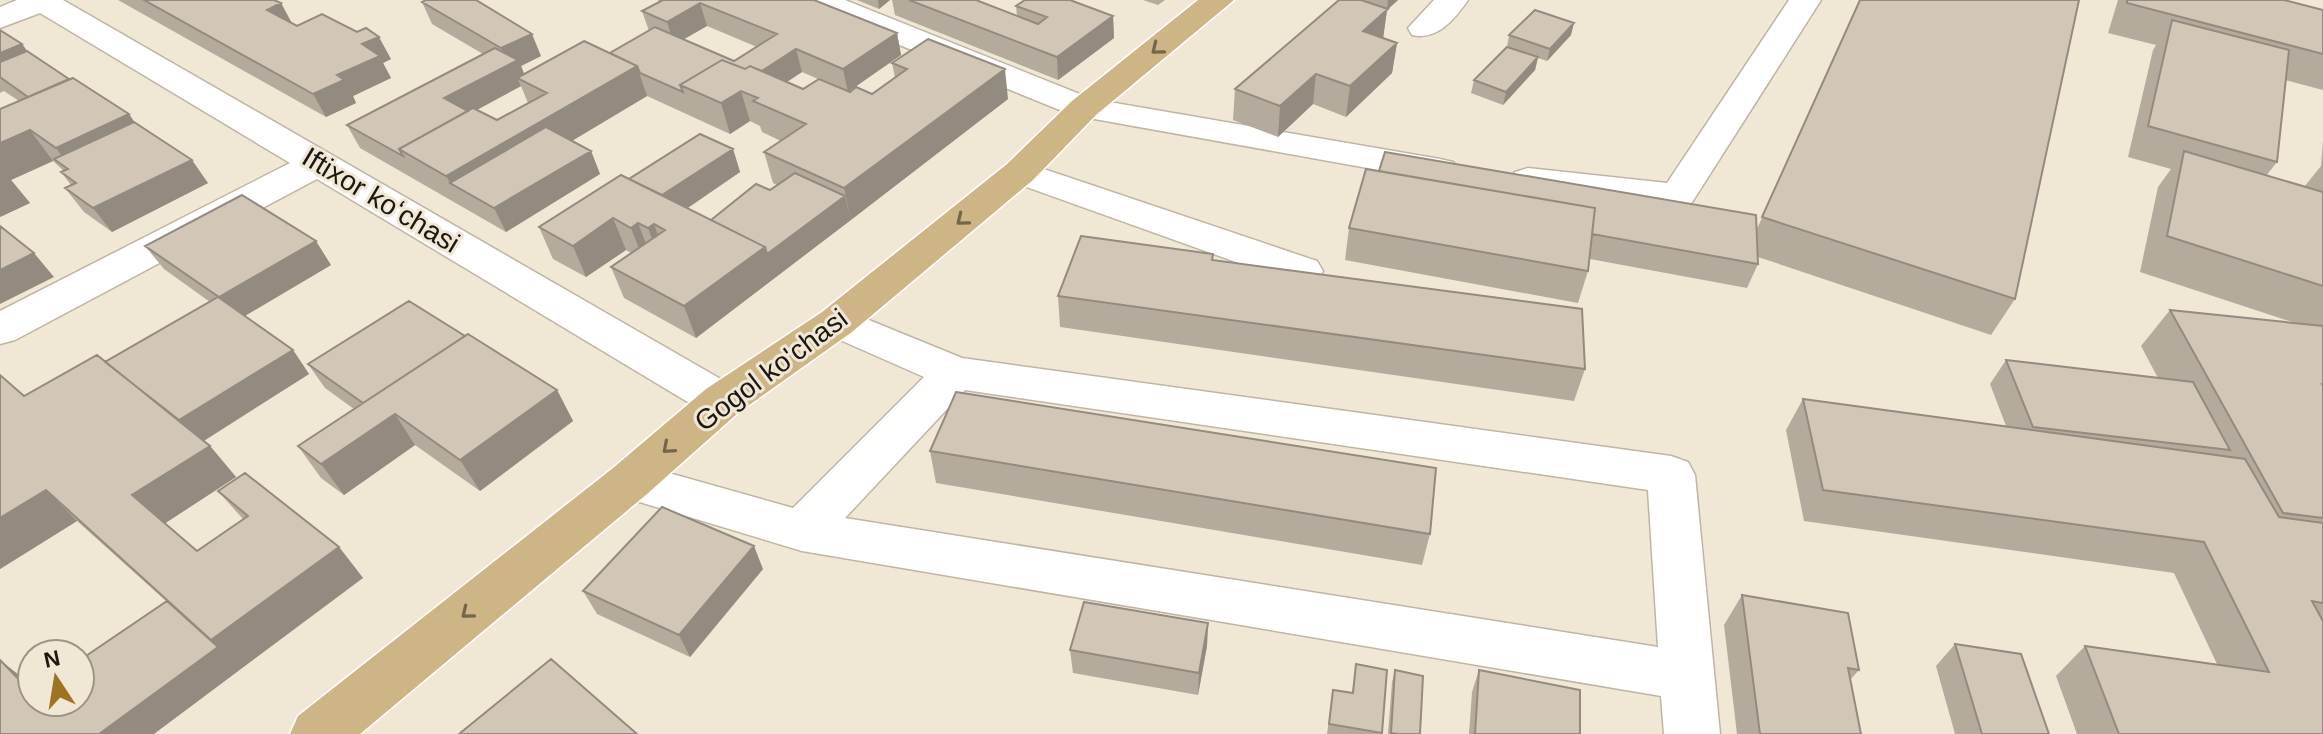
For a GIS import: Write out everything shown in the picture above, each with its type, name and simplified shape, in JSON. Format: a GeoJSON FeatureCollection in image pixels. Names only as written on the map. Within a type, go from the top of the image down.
{"type":"FeatureCollection","features":[{"type":"Feature","properties":{"kind":"main road","name":"Gogol ko'chasi"},"geometry":{"type":"LineString","coordinates":[[318,734],[630,481],[722,401],[837,322],[1020,172],[1084,108],[1218,0]]}},
{"type":"Feature","properties":{"kind":"street"},"geometry":{"type":"LineString","coordinates":[[0,18],[43,0]]}},
{"type":"Feature","properties":{"kind":"street","name":"Iftixor koʻchasi"},"geometry":{"type":"LineString","coordinates":[[43,0],[722,401]]}},
{"type":"Feature","properties":{"kind":"street"},"geometry":{"type":"LineString","coordinates":[[817,0],[1084,108],[1435,170],[1677,196],[1805,0]]}},
{"type":"Feature","properties":{"kind":"street"},"geometry":{"type":"LineString","coordinates":[[1424,28],[1452,0]]}},
{"type":"Feature","properties":{"kind":"street"},"geometry":{"type":"LineString","coordinates":[[0,329],[319,163]]}},
{"type":"Feature","properties":{"kind":"street"},"geometry":{"type":"LineString","coordinates":[[1020,172],[1303,271]]}},
{"type":"Feature","properties":{"kind":"street"},"geometry":{"type":"LineString","coordinates":[[837,322],[955,373],[1671,475],[1692,734]]}},
{"type":"Feature","properties":{"kind":"street"},"geometry":{"type":"LineString","coordinates":[[802,531],[955,373]]}},
{"type":"Feature","properties":{"kind":"street"},"geometry":{"type":"LineString","coordinates":[[630,481],[802,531],[1687,676]]}},
{"type":"Feature","properties":{"kind":"building"},"geometry":{"type":"Polygon","coordinates":[[[144,0],[274,0],[281,3],[267,10],[297,26],[322,14],[357,32],[366,28],[379,37],[362,44],[380,56],[337,75],[344,80],[313,94],[144,0]]]}},
{"type":"Feature","properties":{"kind":"building"},"geometry":{"type":"Polygon","coordinates":[[[476,0],[532,34],[501,48],[422,2],[476,0]]]}},
{"type":"Feature","properties":{"kind":"building"},"geometry":{"type":"Polygon","coordinates":[[[663,0],[814,0],[897,33],[843,69],[796,49],[762,71],[750,66],[745,69],[722,60],[680,85],[683,92],[640,73],[637,66],[610,53],[655,27],[734,61],[777,34],[700,3],[667,22],[642,11],[663,0]]]}},
{"type":"Feature","properties":{"kind":"building"},"geometry":{"type":"Polygon","coordinates":[[[909,0],[976,0],[1038,24],[1047,17],[1016,6],[1025,0],[1070,0],[1113,16],[1057,57],[909,0]]]}},
{"type":"Feature","properties":{"kind":"building"},"geometry":{"type":"Polygon","coordinates":[[[1339,0],[1361,0],[1388,9],[1363,31],[1397,43],[1350,86],[1316,74],[1280,106],[1235,89],[1339,0]]]}},
{"type":"Feature","properties":{"kind":"building"},"geometry":{"type":"Polygon","coordinates":[[[1860,0],[2079,0],[2015,299],[1762,217],[1860,0]]]}},
{"type":"Feature","properties":{"kind":"building"},"geometry":{"type":"Polygon","coordinates":[[[2127,0],[2284,0],[2323,10],[2323,54],[2127,3],[2127,0]]]}},
{"type":"Feature","properties":{"kind":"building"},"geometry":{"type":"Polygon","coordinates":[[[1535,10],[1574,23],[1550,49],[1509,35],[1535,10]]]}},
{"type":"Feature","properties":{"kind":"building"},"geometry":{"type":"Polygon","coordinates":[[[2172,20],[2289,50],[2277,162],[2148,126],[2172,20]]]}},
{"type":"Feature","properties":{"kind":"building"},"geometry":{"type":"Polygon","coordinates":[[[0,30],[22,44],[0,53],[0,30]]]}},
{"type":"Feature","properties":{"kind":"building"},"geometry":{"type":"Polygon","coordinates":[[[928,39],[1005,69],[844,188],[764,152],[806,124],[753,101],[758,98],[741,91],[721,103],[680,85],[722,60],[745,69],[750,66],[803,89],[819,79],[850,92],[856,87],[872,94],[907,69],[892,63],[928,39]]]}},
{"type":"Feature","properties":{"kind":"building"},"geometry":{"type":"Polygon","coordinates":[[[584,41],[637,66],[446,176],[399,149],[473,108],[497,120],[547,93],[517,78],[584,41]]]}},
{"type":"Feature","properties":{"kind":"building"},"geometry":{"type":"Polygon","coordinates":[[[1507,47],[1538,57],[1506,92],[1474,80],[1507,47]]]}},
{"type":"Feature","properties":{"kind":"building"},"geometry":{"type":"Polygon","coordinates":[[[495,48],[518,60],[444,98],[468,111],[399,149],[403,156],[347,125],[495,48]]]}},
{"type":"Feature","properties":{"kind":"building"},"geometry":{"type":"Polygon","coordinates":[[[27,51],[69,79],[28,97],[0,77],[0,62],[27,51]]]}},
{"type":"Feature","properties":{"kind":"building"},"geometry":{"type":"Polygon","coordinates":[[[73,78],[129,114],[56,148],[30,130],[0,143],[0,109],[73,78]]]}},
{"type":"Feature","properties":{"kind":"building"},"geometry":{"type":"Polygon","coordinates":[[[134,122],[192,160],[93,208],[65,188],[76,183],[61,172],[68,169],[54,159],[134,122]]]}},
{"type":"Feature","properties":{"kind":"building"},"geometry":{"type":"Polygon","coordinates":[[[546,127],[591,151],[494,208],[450,183],[546,127]]]}},
{"type":"Feature","properties":{"kind":"building"},"geometry":{"type":"Polygon","coordinates":[[[700,134],[733,149],[662,195],[629,179],[700,134]]]}},
{"type":"Feature","properties":{"kind":"building"},"geometry":{"type":"Polygon","coordinates":[[[2184,151],[2323,192],[2323,286],[2167,236],[2184,151]]]}},
{"type":"Feature","properties":{"kind":"building"},"geometry":{"type":"Polygon","coordinates":[[[1385,152],[1756,215],[1758,264],[1592,234],[1595,208],[1379,171],[1385,152]]]}},
{"type":"Feature","properties":{"kind":"building"},"geometry":{"type":"Polygon","coordinates":[[[1366,169],[1595,208],[1588,271],[1349,228],[1366,169]]]}},
{"type":"Feature","properties":{"kind":"building"},"geometry":{"type":"Polygon","coordinates":[[[795,173],[845,196],[767,254],[765,247],[711,220],[756,184],[770,190],[795,173]]]}},
{"type":"Feature","properties":{"kind":"building"},"geometry":{"type":"Polygon","coordinates":[[[621,175],[765,247],[684,306],[611,267],[665,230],[654,224],[648,228],[638,223],[631,228],[613,218],[573,246],[539,227],[621,175]]]}},
{"type":"Feature","properties":{"kind":"building"},"geometry":{"type":"Polygon","coordinates":[[[242,195],[316,241],[219,297],[145,246],[242,195]]]}},
{"type":"Feature","properties":{"kind":"building"},"geometry":{"type":"Polygon","coordinates":[[[0,226],[34,253],[0,270],[0,226]]]}},
{"type":"Feature","properties":{"kind":"building"},"geometry":{"type":"Polygon","coordinates":[[[1081,236],[1213,254],[1212,260],[1582,309],[1585,369],[1058,296],[1081,236]]]}},
{"type":"Feature","properties":{"kind":"building"},"geometry":{"type":"Polygon","coordinates":[[[218,297],[293,350],[179,420],[105,362],[218,297]]]}},
{"type":"Feature","properties":{"kind":"building"},"geometry":{"type":"Polygon","coordinates":[[[409,301],[465,336],[363,403],[308,364],[409,301]]]}},
{"type":"Feature","properties":{"kind":"building"},"geometry":{"type":"Polygon","coordinates":[[[2170,310],[2323,326],[2323,518],[2283,513],[2170,310]]]}},
{"type":"Feature","properties":{"kind":"building"},"geometry":{"type":"Polygon","coordinates":[[[468,334],[557,390],[460,460],[395,414],[321,464],[298,446],[468,334]]]}},
{"type":"Feature","properties":{"kind":"building"},"geometry":{"type":"Polygon","coordinates":[[[97,355],[210,446],[132,495],[197,551],[248,516],[218,491],[245,473],[339,547],[211,640],[46,490],[0,518],[0,375],[24,396],[97,355]]]}},
{"type":"Feature","properties":{"kind":"building"},"geometry":{"type":"Polygon","coordinates":[[[2006,360],[2193,382],[2230,450],[2033,427],[2006,360]]]}},
{"type":"Feature","properties":{"kind":"building"},"geometry":{"type":"Polygon","coordinates":[[[956,392],[1436,468],[1430,534],[930,451],[956,392]]]}},
{"type":"Feature","properties":{"kind":"building"},"geometry":{"type":"Polygon","coordinates":[[[1803,399],[2245,459],[2279,517],[2323,523],[2323,603],[2312,601],[2323,621],[2323,734],[2119,734],[2085,646],[2269,672],[2204,542],[1823,490],[1803,399]]]}},
{"type":"Feature","properties":{"kind":"building"},"geometry":{"type":"Polygon","coordinates":[[[662,507],[754,546],[679,635],[583,591],[662,507]]]}},
{"type":"Feature","properties":{"kind":"building"},"geometry":{"type":"Polygon","coordinates":[[[1742,595],[1848,613],[1859,670],[1848,668],[1861,734],[1760,734],[1742,595]]]}},
{"type":"Feature","properties":{"kind":"building"},"geometry":{"type":"Polygon","coordinates":[[[167,601],[218,647],[99,734],[0,734],[0,660],[16,676],[16,718],[96,718],[96,649],[167,601]]]}},
{"type":"Feature","properties":{"kind":"building"},"geometry":{"type":"Polygon","coordinates":[[[1084,602],[1208,623],[1199,673],[1070,650],[1084,602]]]}},
{"type":"Feature","properties":{"kind":"building"},"geometry":{"type":"Polygon","coordinates":[[[1955,644],[2021,654],[2049,734],[1982,734],[1955,644]]]}},
{"type":"Feature","properties":{"kind":"building"},"geometry":{"type":"Polygon","coordinates":[[[551,659],[637,734],[459,734],[551,659]]]}},
{"type":"Feature","properties":{"kind":"building"},"geometry":{"type":"Polygon","coordinates":[[[1356,664],[1387,670],[1382,733],[1329,724],[1333,690],[1353,693],[1356,664]]]}},
{"type":"Feature","properties":{"kind":"building"},"geometry":{"type":"Polygon","coordinates":[[[1395,670],[1423,676],[1420,734],[1391,733],[1395,670]]]}},
{"type":"Feature","properties":{"kind":"building"},"geometry":{"type":"Polygon","coordinates":[[[1479,670],[1580,690],[1580,734],[1475,734],[1479,670]]]}}]}
